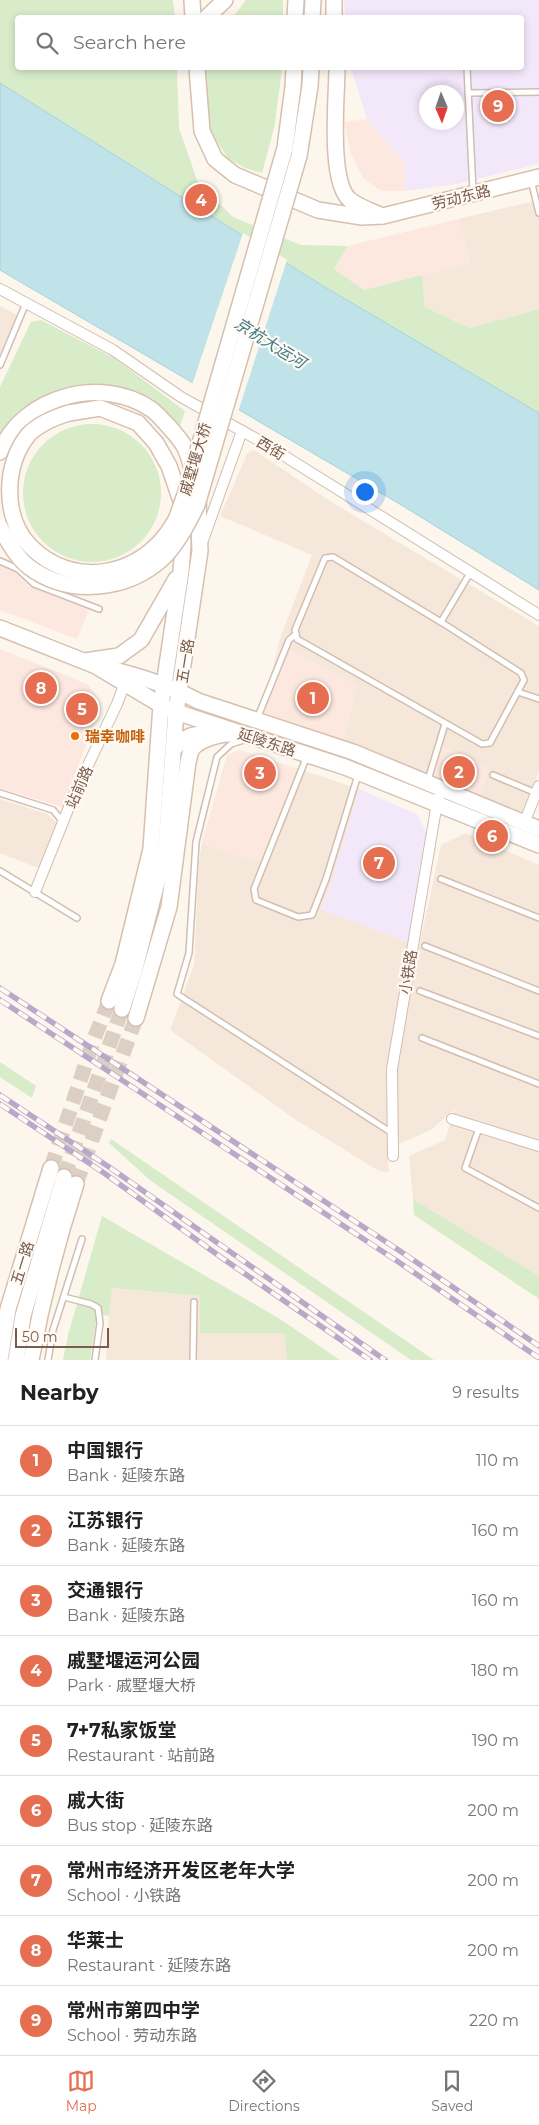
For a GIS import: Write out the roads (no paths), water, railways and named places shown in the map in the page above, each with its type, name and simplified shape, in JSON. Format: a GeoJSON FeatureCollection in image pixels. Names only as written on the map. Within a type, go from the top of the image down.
{"type":"FeatureCollection","features":[{"type":"Feature","properties":{"kind":"main road"},"geometry":{"type":"LineString","coordinates":[[192,0],[193,15]]}},
{"type":"Feature","properties":{"kind":"main road"},"geometry":{"type":"LineString","coordinates":[[209,15],[225,0]]}},
{"type":"Feature","properties":{"kind":"main road"},"geometry":{"type":"LineString","coordinates":[[295,15],[296,0]]}},
{"type":"Feature","properties":{"kind":"main road"},"geometry":{"type":"LineString","coordinates":[[312,15],[313,0]]}},
{"type":"Feature","properties":{"kind":"main road"},"geometry":{"type":"LineString","coordinates":[[334,0],[334,15]]}},
{"type":"Feature","properties":{"kind":"main road","name":"劳动东路"},"geometry":{"type":"LineString","coordinates":[[197,70],[202,131],[215,159],[235,175],[318,210],[362,217],[383,216],[535,178]]}},
{"type":"Feature","properties":{"kind":"main road","name":"戚墅堰大桥"},"geometry":{"type":"LineString","coordinates":[[69,413],[55,417],[30,433],[14,459],[10,477],[11,507],[16,526],[29,545],[50,563],[78,572],[104,573],[132,564],[156,546],[174,523],[185,494],[285,148],[294,70]]}},
{"type":"Feature","properties":{"kind":"main road","name":"戚墅堰大桥"},"geometry":{"type":"LineString","coordinates":[[0,527],[11,548],[29,567],[61,584],[92,587],[117,584],[144,573],[165,556],[186,527],[196,505],[299,156],[311,70]]}},
{"type":"Feature","properties":{"kind":"main road"},"geometry":{"type":"LineString","coordinates":[[337,70],[334,123],[339,180],[349,200],[383,216]]}},
{"type":"Feature","properties":{"kind":"main road","name":"五一路"},"geometry":{"type":"LineString","coordinates":[[0,452],[5,440],[19,423],[41,406],[68,396],[102,392],[129,398],[152,409],[184,444],[198,487],[200,551],[176,712],[166,847],[134,972],[116,1005],[122,964],[151,849],[161,705],[181,571],[183,545],[181,501],[169,466],[156,443],[138,422],[100,408],[69,413]]}},
{"type":"Feature","properties":{"kind":"main road"},"geometry":{"type":"LineString","coordinates":[[90,663],[119,656],[141,640],[181,571]]}},
{"type":"Feature","properties":{"kind":"main road","name":"延陵东路"},"geometry":{"type":"LineString","coordinates":[[0,628],[90,663],[164,685],[198,700],[354,752],[428,783],[439,796],[539,845]]}},
{"type":"Feature","properties":{"kind":"main road","name":"延陵东路"},"geometry":{"type":"LineString","coordinates":[[90,663],[176,712],[539,829]]}},
{"type":"Feature","properties":{"kind":"main road"},"geometry":{"type":"LineString","coordinates":[[136,1018],[169,908],[188,762],[192,750],[206,739],[226,733]]}},
{"type":"Feature","properties":{"kind":"main road"},"geometry":{"type":"LineString","coordinates":[[173,750],[180,741],[190,735],[226,733],[250,736]]}},
{"type":"Feature","properties":{"kind":"main road","name":"五一路"},"geometry":{"type":"LineString","coordinates":[[0,1360],[8,1310],[51,1168]]}},
{"type":"Feature","properties":{"kind":"main road","name":"五一路"},"geometry":{"type":"LineString","coordinates":[[16,1360],[24,1316],[70,1180],[31,1360]]}},
{"type":"Feature","properties":{"kind":"street","name":"西街"},"geometry":{"type":"LineString","coordinates":[[0,289],[113,350],[181,397],[242,431],[539,615]]}},
{"type":"Feature","properties":{"kind":"street"},"geometry":{"type":"LineString","coordinates":[[200,551],[210,517],[242,431]]}},
{"type":"Feature","properties":{"kind":"street","name":"站前路"},"geometry":{"type":"LineString","coordinates":[[36,892],[124,683]]}},
{"type":"Feature","properties":{"kind":"street"},"geometry":{"type":"LineString","coordinates":[[524,823],[538,790]]}},
{"type":"Feature","properties":{"kind":"street","name":"小铁路"},"geometry":{"type":"LineString","coordinates":[[393,1156],[392,1069],[439,796]]}},
{"type":"Feature","properties":{"kind":"street"},"geometry":{"type":"LineString","coordinates":[[452,1119],[539,1146]]}},
{"type":"Feature","properties":{"kind":"lane"},"geometry":{"type":"LineString","coordinates":[[468,70],[473,194]]}},
{"type":"Feature","properties":{"kind":"lane"},"geometry":{"type":"LineString","coordinates":[[468,93],[539,92]]}},
{"type":"Feature","properties":{"kind":"lane"},"geometry":{"type":"LineString","coordinates":[[535,178],[539,213]]}},
{"type":"Feature","properties":{"kind":"lane"},"geometry":{"type":"LineString","coordinates":[[0,365],[27,303]]}},
{"type":"Feature","properties":{"kind":"lane"},"geometry":{"type":"LineString","coordinates":[[333,557],[441,622],[521,673],[524,680],[490,743],[482,744],[297,639],[295,630],[325,558],[333,557]]}},
{"type":"Feature","properties":{"kind":"lane"},"geometry":{"type":"LineString","coordinates":[[0,561],[18,569],[34,584],[99,609]]}},
{"type":"Feature","properties":{"kind":"lane"},"geometry":{"type":"LineString","coordinates":[[441,622],[471,572]]}},
{"type":"Feature","properties":{"kind":"lane"},"geometry":{"type":"LineString","coordinates":[[257,720],[289,640],[296,634]]}},
{"type":"Feature","properties":{"kind":"lane"},"geometry":{"type":"LineString","coordinates":[[518,692],[539,699]]}},
{"type":"Feature","properties":{"kind":"lane"},"geometry":{"type":"LineString","coordinates":[[428,783],[445,724]]}},
{"type":"Feature","properties":{"kind":"lane"},"geometry":{"type":"LineString","coordinates":[[250,736],[231,744],[217,757],[196,842],[188,953],[177,994],[393,1133]]}},
{"type":"Feature","properties":{"kind":"lane"},"geometry":{"type":"LineString","coordinates":[[307,755],[254,889],[256,900],[298,917],[312,915],[326,879],[359,772]]}},
{"type":"Feature","properties":{"kind":"lane"},"geometry":{"type":"LineString","coordinates":[[493,775],[538,790]]}},
{"type":"Feature","properties":{"kind":"lane"},"geometry":{"type":"LineString","coordinates":[[0,793],[53,810],[64,822]]}},
{"type":"Feature","properties":{"kind":"lane"},"geometry":{"type":"LineString","coordinates":[[0,871],[77,918]]}},
{"type":"Feature","properties":{"kind":"lane"},"geometry":{"type":"LineString","coordinates":[[441,879],[539,918]]}},
{"type":"Feature","properties":{"kind":"lane"},"geometry":{"type":"LineString","coordinates":[[426,946],[539,991]]}},
{"type":"Feature","properties":{"kind":"lane"},"geometry":{"type":"LineString","coordinates":[[420,990],[539,1036]]}},
{"type":"Feature","properties":{"kind":"lane"},"geometry":{"type":"LineString","coordinates":[[422,1038],[539,1084]]}},
{"type":"Feature","properties":{"kind":"lane"},"geometry":{"type":"LineString","coordinates":[[479,1128],[465,1168],[539,1208]]}},
{"type":"Feature","properties":{"kind":"lane"},"geometry":{"type":"LineString","coordinates":[[48,1360],[53,1330],[82,1239]]}},
{"type":"Feature","properties":{"kind":"lane"},"geometry":{"type":"LineString","coordinates":[[64,1297],[91,1304],[98,1308],[100,1323],[95,1360]]}},
{"type":"Feature","properties":{"kind":"lane"},"geometry":{"type":"LineString","coordinates":[[193,1360],[194,1302]]}},
{"type":"Feature","properties":{"kind":"water","name":"京杭大运河"},"geometry":{"type":"Polygon","coordinates":[[[0,83],[323,286],[539,413],[539,590],[398,503],[0,270],[0,83]]]}},
{"type":"Feature","properties":{"kind":"tunnel"},"geometry":{"type":"LineString","coordinates":[[51,1168],[94,1039],[109,1001]]}},
{"type":"Feature","properties":{"kind":"tunnel"},"geometry":{"type":"LineString","coordinates":[[64,1177],[122,1009]]}},
{"type":"Feature","properties":{"kind":"tunnel"},"geometry":{"type":"LineString","coordinates":[[76,1184],[136,1018]]}},
{"type":"Feature","properties":{"kind":"railway"},"geometry":{"type":"LineString","coordinates":[[0,988],[403,1253],[539,1346]]}},
{"type":"Feature","properties":{"kind":"railway"},"geometry":{"type":"LineString","coordinates":[[0,1000],[397,1261],[539,1358]]}},
{"type":"Feature","properties":{"kind":"railway"},"geometry":{"type":"LineString","coordinates":[[0,1095],[109,1167],[385,1360]]}},
{"type":"Feature","properties":{"kind":"railway"},"geometry":{"type":"LineString","coordinates":[[0,1104],[104,1173],[222,1258],[370,1360]]}},
{"type":"Feature","properties":{"kind":"place","name":"常州市第四中学"},"geometry":{"type":"Point","coordinates":[498,106]}},
{"type":"Feature","properties":{"kind":"place","name":"戚墅堰运河公园"},"geometry":{"type":"Point","coordinates":[201,200]}},
{"type":"Feature","properties":{"kind":"place","name":"华莱士"},"geometry":{"type":"Point","coordinates":[41,688]}},
{"type":"Feature","properties":{"kind":"place","name":"中国银行"},"geometry":{"type":"Point","coordinates":[313,698]}},
{"type":"Feature","properties":{"kind":"place","name":"7+7私家饭堂"},"geometry":{"type":"Point","coordinates":[82,709]}},
{"type":"Feature","properties":{"kind":"place","name":"瑞幸咖啡"},"geometry":{"type":"Point","coordinates":[75,736]}},
{"type":"Feature","properties":{"kind":"place","name":"江苏银行"},"geometry":{"type":"Point","coordinates":[459,772]}},
{"type":"Feature","properties":{"kind":"place","name":"交通银行"},"geometry":{"type":"Point","coordinates":[260,773]}},
{"type":"Feature","properties":{"kind":"place","name":"戚大街"},"geometry":{"type":"Point","coordinates":[492,836]}},
{"type":"Feature","properties":{"kind":"place","name":"常州市经济开发区老年大学"},"geometry":{"type":"Point","coordinates":[379,863]}}]}
